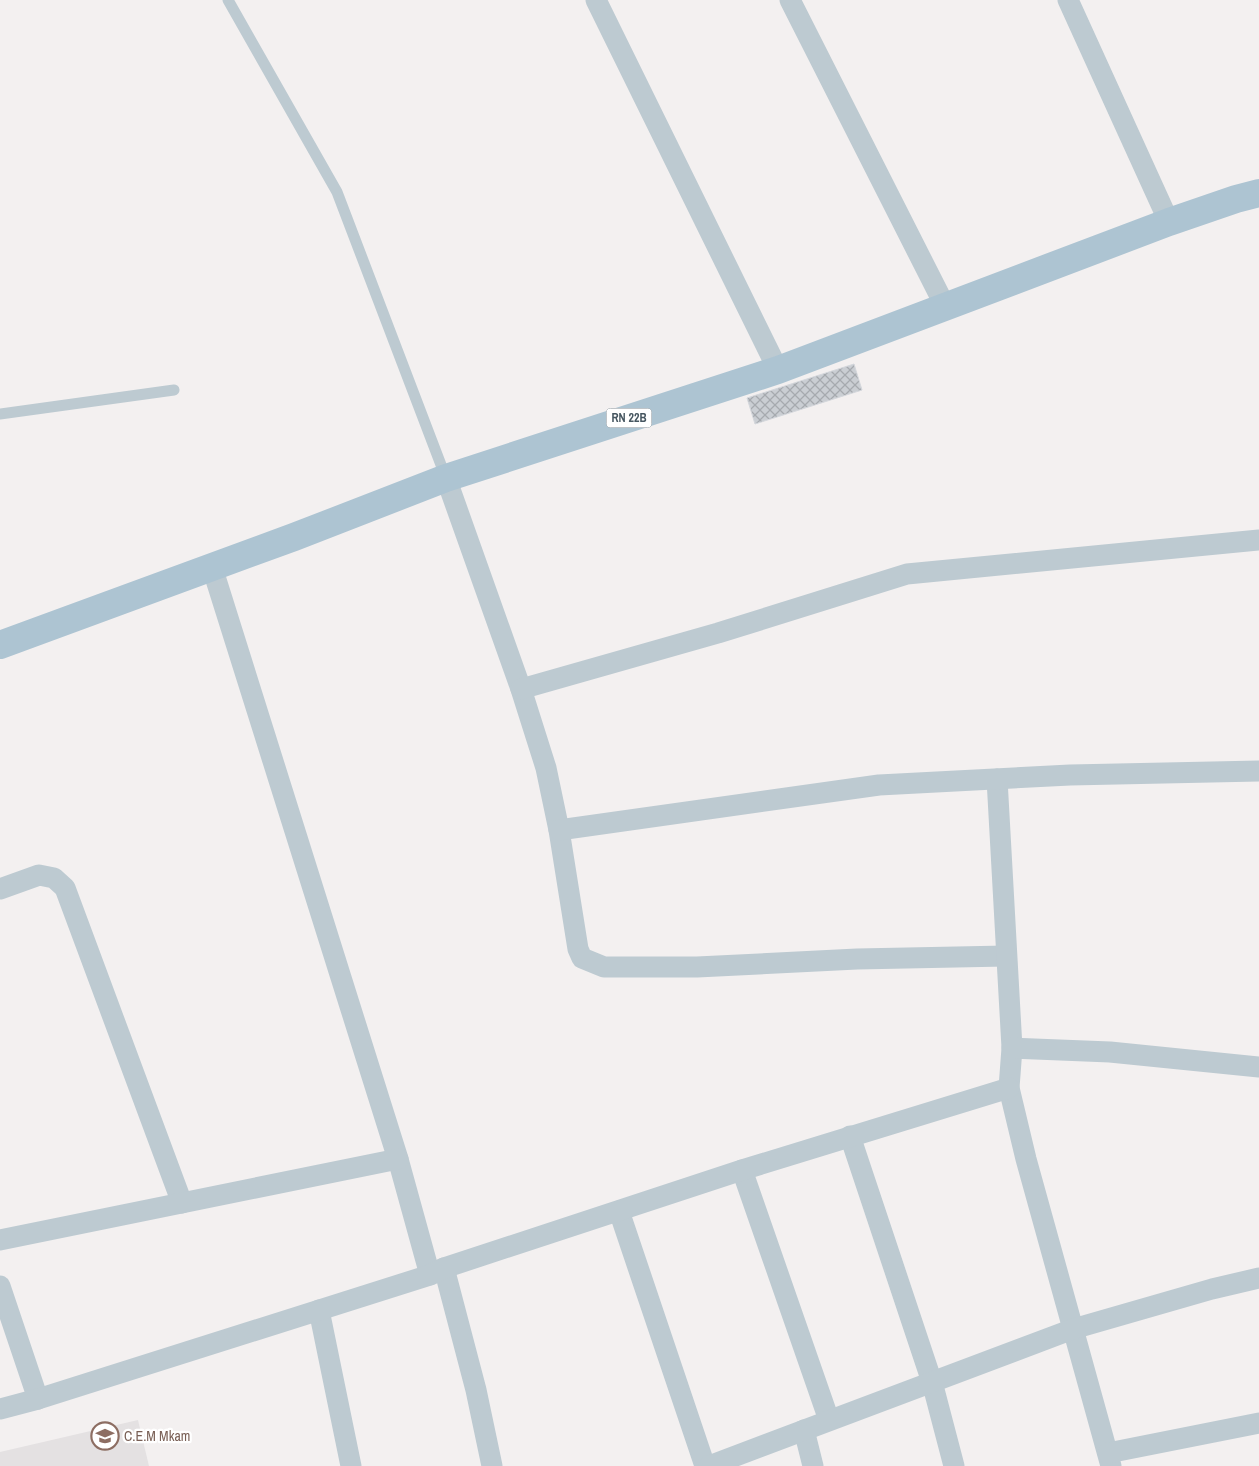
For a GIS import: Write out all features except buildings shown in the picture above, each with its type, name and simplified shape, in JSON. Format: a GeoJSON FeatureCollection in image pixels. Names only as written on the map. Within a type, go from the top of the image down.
{"type":"FeatureCollection","features":[{"type":"Feature","properties":{"kind":"main road","name":"RN 22B"},"geometry":{"type":"LineString","coordinates":[[0,645],[446,478],[778,370],[1169,222],[1259,193]]}},
{"type":"Feature","properties":{"kind":"street"},"geometry":{"type":"LineString","coordinates":[[596,0],[778,370]]}},
{"type":"Feature","properties":{"kind":"street"},"geometry":{"type":"LineString","coordinates":[[790,0],[946,308]]}},
{"type":"Feature","properties":{"kind":"street"},"geometry":{"type":"LineString","coordinates":[[1068,0],[1169,222]]}},
{"type":"Feature","properties":{"kind":"street"},"geometry":{"type":"LineString","coordinates":[[446,478],[521,689],[546,768],[559,830],[578,949],[582,958],[604,967],[697,967],[857,959],[1006,956]]}},
{"type":"Feature","properties":{"kind":"street"},"geometry":{"type":"LineString","coordinates":[[521,689],[718,633],[907,574],[1259,540]]}},
{"type":"Feature","properties":{"kind":"street"},"geometry":{"type":"LineString","coordinates":[[212,567],[398,1158],[476,1390],[492,1466]]}},
{"type":"Feature","properties":{"kind":"street"},"geometry":{"type":"LineString","coordinates":[[559,830],[878,785],[1070,775],[1259,772]]}},
{"type":"Feature","properties":{"kind":"street"},"geometry":{"type":"LineString","coordinates":[[997,778],[1012,1048],[1009,1088],[1026,1159],[1110,1460],[1259,1423]]}},
{"type":"Feature","properties":{"kind":"street"},"geometry":{"type":"LineString","coordinates":[[0,889],[39,875],[54,878],[65,888],[182,1203]]}},
{"type":"Feature","properties":{"kind":"street"},"geometry":{"type":"LineString","coordinates":[[1012,1048],[1110,1052],[1259,1067]]}},
{"type":"Feature","properties":{"kind":"street"},"geometry":{"type":"LineString","coordinates":[[0,1409],[38,1400],[437,1272],[742,1170],[1009,1088]]}},
{"type":"Feature","properties":{"kind":"street"},"geometry":{"type":"LineString","coordinates":[[850,1136],[932,1382],[954,1466]]}},
{"type":"Feature","properties":{"kind":"street"},"geometry":{"type":"LineString","coordinates":[[0,1240],[398,1158]]}},
{"type":"Feature","properties":{"kind":"street"},"geometry":{"type":"LineString","coordinates":[[742,1170],[829,1420]]}},
{"type":"Feature","properties":{"kind":"street"},"geometry":{"type":"LineString","coordinates":[[619,1211],[707,1466],[1073,1328],[1259,1278]]}},
{"type":"Feature","properties":{"kind":"street"},"geometry":{"type":"LineString","coordinates":[[0,1286],[38,1400]]}},
{"type":"Feature","properties":{"kind":"street"},"geometry":{"type":"LineString","coordinates":[[319,1310],[351,1466]]}},
{"type":"Feature","properties":{"kind":"street"},"geometry":{"type":"LineString","coordinates":[[804,1430],[812,1466]]}},
{"type":"Feature","properties":{"kind":"lane"},"geometry":{"type":"LineString","coordinates":[[228,0],[337,192],[446,478]]}},
{"type":"Feature","properties":{"kind":"lane"},"geometry":{"type":"LineString","coordinates":[[0,414],[174,390]]}},
{"type":"Feature","properties":{"kind":"shaded area","name":"C.E.M Mkam"},"geometry":{"type":"Polygon","coordinates":[[[138,1420],[149,1466],[0,1466],[0,1452],[138,1420]]]}},
{"type":"Feature","properties":{"kind":"place","name":"C.E.M Mkam"},"geometry":{"type":"Point","coordinates":[105,1436]}}]}
